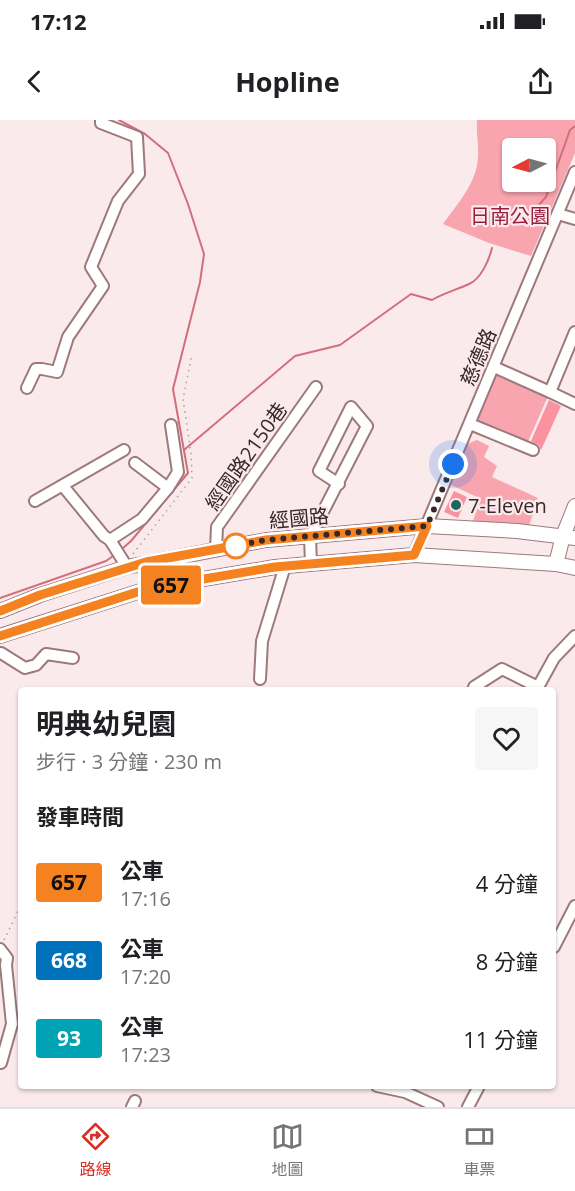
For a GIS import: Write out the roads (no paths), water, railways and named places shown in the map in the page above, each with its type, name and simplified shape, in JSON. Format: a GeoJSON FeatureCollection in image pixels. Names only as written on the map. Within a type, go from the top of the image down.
{"type":"FeatureCollection","features":[{"type":"Feature","properties":{"kind":"main road"},"geometry":{"type":"LineString","coordinates":[[556,564],[569,537],[575,506]]}},
{"type":"Feature","properties":{"kind":"main road","name":"經國路"},"geometry":{"type":"LineString","coordinates":[[0,611],[40,595],[127,567],[266,540],[427,526],[569,537]]}},
{"type":"Feature","properties":{"kind":"main road"},"geometry":{"type":"LineString","coordinates":[[0,636],[150,588],[285,566],[414,555],[556,564],[575,568]]}},
{"type":"Feature","properties":{"kind":"street"},"geometry":{"type":"LineString","coordinates":[[27,388],[36,369],[57,372],[68,336],[103,286],[91,267],[118,201],[139,174],[137,137],[101,123],[101,120]]}},
{"type":"Feature","properties":{"kind":"street","name":"慈德路"},"geometry":{"type":"LineString","coordinates":[[414,555],[575,172]]}},
{"type":"Feature","properties":{"kind":"street"},"geometry":{"type":"LineString","coordinates":[[558,214],[575,219]]}},
{"type":"Feature","properties":{"kind":"street"},"geometry":{"type":"LineString","coordinates":[[550,392],[574,337]]}},
{"type":"Feature","properties":{"kind":"street"},"geometry":{"type":"LineString","coordinates":[[494,367],[575,405]]}},
{"type":"Feature","properties":{"kind":"street","name":"經國路2150巷"},"geometry":{"type":"LineString","coordinates":[[216,549],[217,527],[316,387]]}},
{"type":"Feature","properties":{"kind":"street"},"geometry":{"type":"LineString","coordinates":[[311,564],[310,537],[339,484],[367,426],[351,407],[319,471],[339,484]]}},
{"type":"Feature","properties":{"kind":"street"},"geometry":{"type":"LineString","coordinates":[[470,424],[533,450]]}},
{"type":"Feature","properties":{"kind":"street"},"geometry":{"type":"LineString","coordinates":[[110,540],[142,519],[178,472],[171,425]]}},
{"type":"Feature","properties":{"kind":"street"},"geometry":{"type":"LineString","coordinates":[[34,501],[124,450]]}},
{"type":"Feature","properties":{"kind":"street"},"geometry":{"type":"LineString","coordinates":[[135,463],[168,488]]}},
{"type":"Feature","properties":{"kind":"street"},"geometry":{"type":"LineString","coordinates":[[63,486],[104,536],[110,540],[127,567]]}},
{"type":"Feature","properties":{"kind":"street"},"geometry":{"type":"LineString","coordinates":[[260,679],[262,641],[285,566]]}},
{"type":"Feature","properties":{"kind":"street"},"geometry":{"type":"LineString","coordinates":[[474,687],[502,669],[538,687],[554,658],[575,636]]}},
{"type":"Feature","properties":{"kind":"street"},"geometry":{"type":"LineString","coordinates":[[0,652],[24,668],[36,665],[46,654],[73,658]]}},
{"type":"Feature","properties":{"kind":"street"},"geometry":{"type":"LineString","coordinates":[[556,943],[575,906]]}},
{"type":"Feature","properties":{"kind":"street"},"geometry":{"type":"LineString","coordinates":[[0,949],[7,958],[12,1024],[1,1063]]}},
{"type":"Feature","properties":{"kind":"street"},"geometry":{"type":"LineString","coordinates":[[391,1089],[405,1092],[438,1107]]}},
{"type":"Feature","properties":{"kind":"street"},"geometry":{"type":"LineString","coordinates":[[468,1107],[477,1089]]}},
{"type":"Feature","properties":{"kind":"waterway"},"geometry":{"type":"LineString","coordinates":[[119,120],[145,134],[168,153],[204,254],[200,282],[173,389],[188,473],[123,548]]}},
{"type":"Feature","properties":{"kind":"waterway"},"geometry":{"type":"LineString","coordinates":[[538,206],[546,197],[570,130],[575,126]]}},
{"type":"Feature","properties":{"kind":"waterway"},"geometry":{"type":"LineString","coordinates":[[184,450],[295,356],[340,345],[411,294],[432,300],[473,282],[484,269],[492,248]]}},
{"type":"Feature","properties":{"kind":"waterway"},"geometry":{"type":"LineString","coordinates":[[0,598],[106,561],[113,556]]}},
{"type":"Feature","properties":{"kind":"place","name":"7-Eleven"},"geometry":{"type":"Point","coordinates":[456,505]}},
{"type":"Feature","properties":{"kind":"park label","name":"日南公園"},"geometry":{"type":"Point","coordinates":[510,215]}}]}
